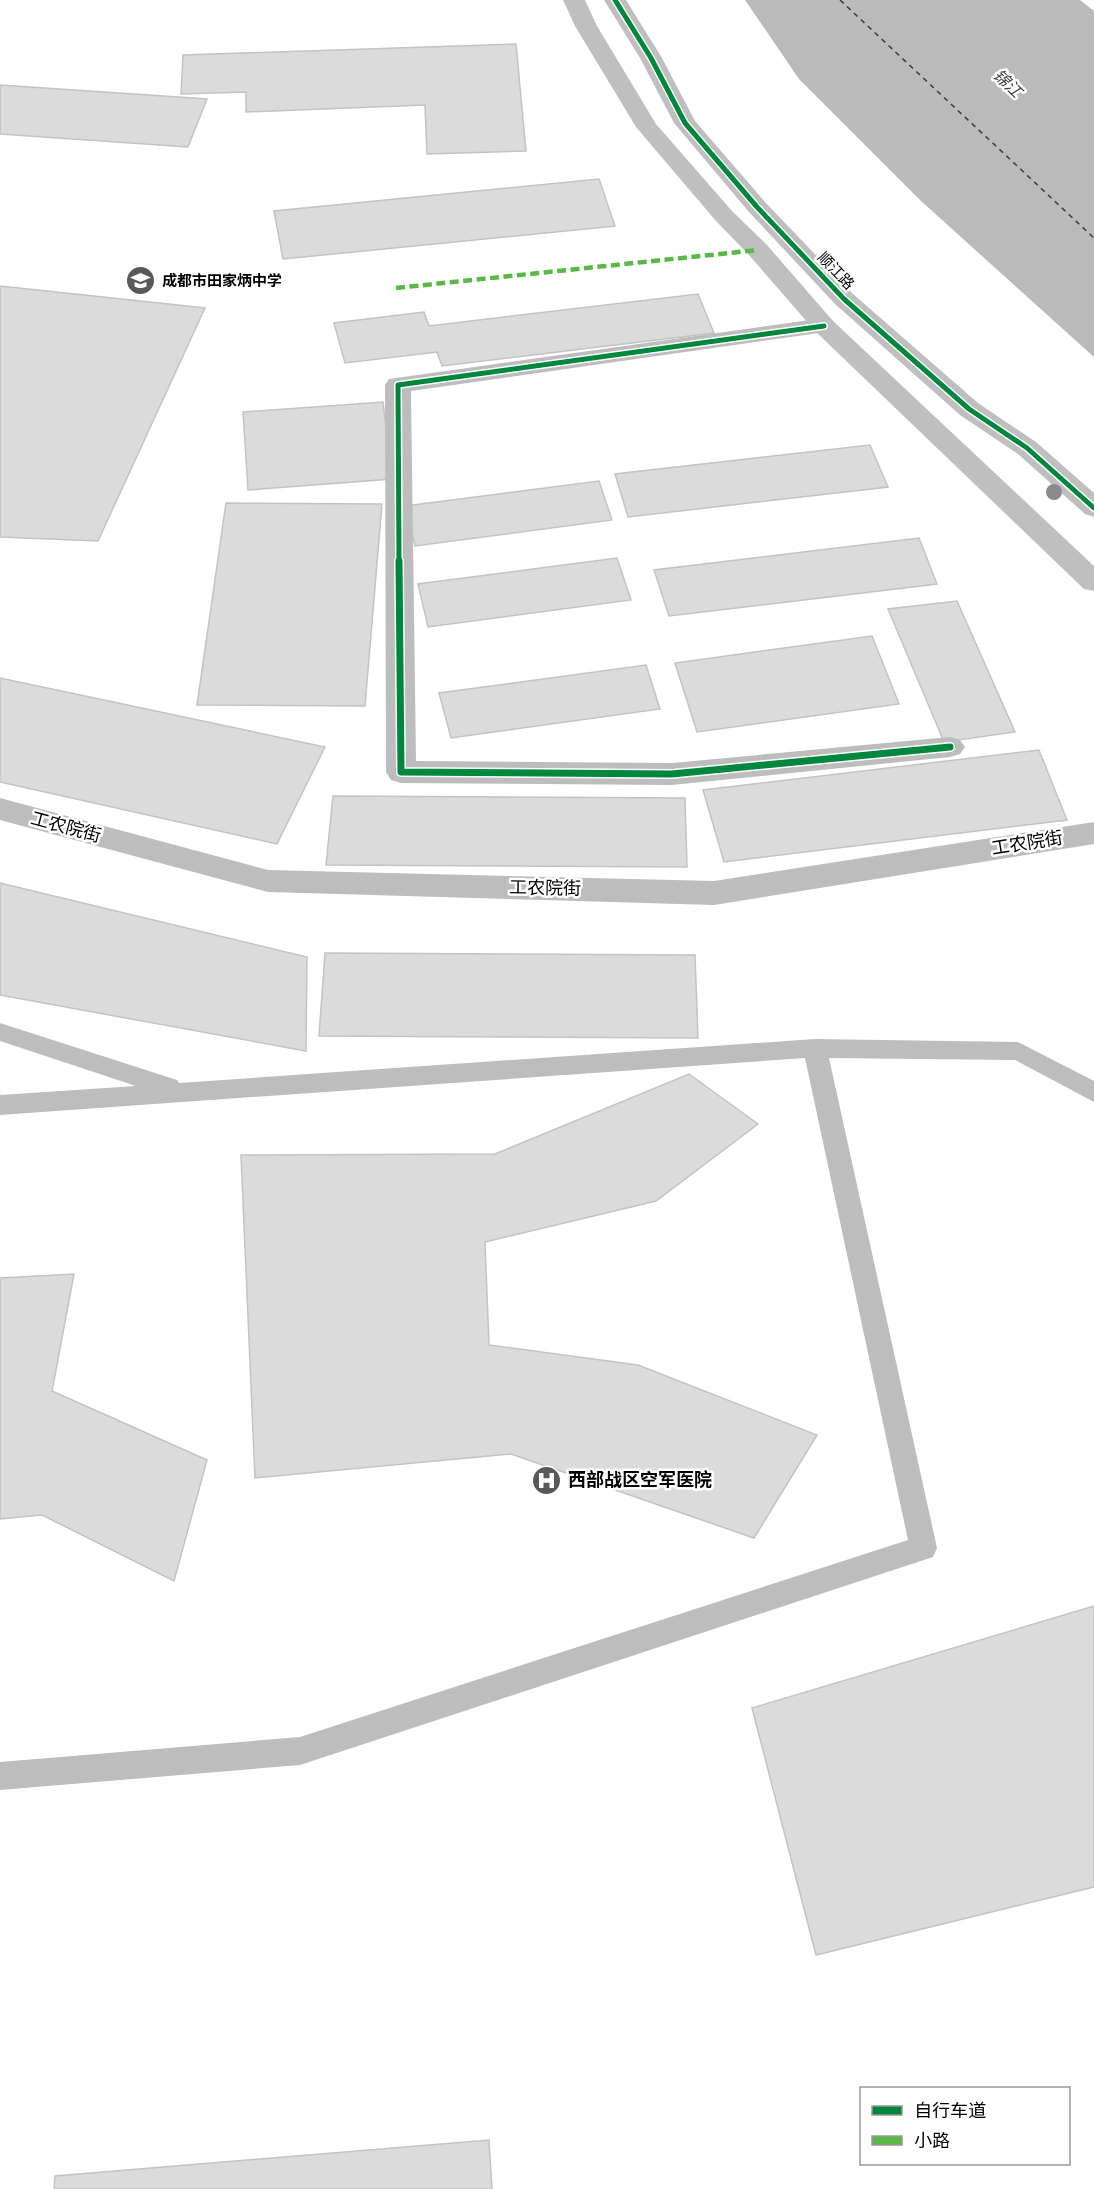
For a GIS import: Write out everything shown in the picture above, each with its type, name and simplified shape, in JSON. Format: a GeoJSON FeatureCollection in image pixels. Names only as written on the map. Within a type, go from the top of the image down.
{"type":"FeatureCollection","features":[{"type":"Feature","properties":{"kind":"main road"},"geometry":{"type":"LineString","coordinates":[[574,0],[586,26],[647,127],[824,326],[1094,582]]}},
{"type":"Feature","properties":{"kind":"main road","name":"顺江路"},"geometry":{"type":"LineString","coordinates":[[615,0],[651,58],[685,123],[757,207],[844,299],[969,409],[1028,448],[1094,508]]}},
{"type":"Feature","properties":{"kind":"street"},"geometry":{"type":"LineString","coordinates":[[824,326],[398,385],[401,771],[672,774],[950,747]]}},
{"type":"Feature","properties":{"kind":"street","name":"工农院街"},"geometry":{"type":"LineString","coordinates":[[0,809],[268,881],[714,893],[1094,833]]}},
{"type":"Feature","properties":{"kind":"lane"},"geometry":{"type":"LineString","coordinates":[[0,1032],[180,1090]]}},
{"type":"Feature","properties":{"kind":"lane"},"geometry":{"type":"LineString","coordinates":[[0,1776],[300,1751],[923,1548],[815,1048]]}},
{"type":"Feature","properties":{"kind":"lane"},"geometry":{"type":"LineString","coordinates":[[0,1105],[180,1090],[815,1048],[1018,1051],[1094,1092]]}},
{"type":"Feature","properties":{"kind":"water","name":"锦江"},"geometry":{"type":"Polygon","coordinates":[[[745,0],[1080,0],[1094,11],[1094,357],[921,201],[799,79],[745,0]]]}},
{"type":"Feature","properties":{"kind":"building"},"geometry":{"type":"Polygon","coordinates":[[[516,44],[526,151],[427,154],[425,105],[246,112],[246,92],[181,94],[183,55],[516,44]]]}},
{"type":"Feature","properties":{"kind":"building"},"geometry":{"type":"Polygon","coordinates":[[[0,85],[207,99],[188,147],[0,134],[0,85]]]}},
{"type":"Feature","properties":{"kind":"building"},"geometry":{"type":"Polygon","coordinates":[[[599,179],[615,226],[283,259],[274,211],[599,179]]]}},
{"type":"Feature","properties":{"kind":"building"},"geometry":{"type":"Polygon","coordinates":[[[0,286],[205,308],[98,541],[0,537],[0,286]]]}},
{"type":"Feature","properties":{"kind":"building"},"geometry":{"type":"Polygon","coordinates":[[[698,294],[714,333],[442,366],[437,352],[345,363],[334,323],[424,312],[429,326],[698,294]]]}},
{"type":"Feature","properties":{"kind":"building"},"geometry":{"type":"Polygon","coordinates":[[[383,402],[392,479],[248,490],[243,412],[383,402]]]}},
{"type":"Feature","properties":{"kind":"building"},"geometry":{"type":"Polygon","coordinates":[[[870,445],[888,487],[628,517],[615,474],[870,445]]]}},
{"type":"Feature","properties":{"kind":"building"},"geometry":{"type":"Polygon","coordinates":[[[599,481],[612,520],[415,546],[406,506],[599,481]]]}},
{"type":"Feature","properties":{"kind":"building"},"geometry":{"type":"Polygon","coordinates":[[[226,503],[382,504],[365,706],[197,705],[226,503]]]}},
{"type":"Feature","properties":{"kind":"building"},"geometry":{"type":"Polygon","coordinates":[[[919,538],[937,584],[669,616],[654,570],[919,538]]]}},
{"type":"Feature","properties":{"kind":"building"},"geometry":{"type":"Polygon","coordinates":[[[617,558],[631,600],[428,627],[418,584],[617,558]]]}},
{"type":"Feature","properties":{"kind":"building"},"geometry":{"type":"Polygon","coordinates":[[[957,601],[1015,732],[944,742],[888,609],[957,601]]]}},
{"type":"Feature","properties":{"kind":"building"},"geometry":{"type":"Polygon","coordinates":[[[872,636],[899,704],[697,732],[675,663],[872,636]]]}},
{"type":"Feature","properties":{"kind":"building"},"geometry":{"type":"Polygon","coordinates":[[[646,665],[660,709],[451,738],[439,693],[646,665]]]}},
{"type":"Feature","properties":{"kind":"building"},"geometry":{"type":"Polygon","coordinates":[[[0,678],[325,747],[277,844],[0,782],[0,678]]]}},
{"type":"Feature","properties":{"kind":"building"},"geometry":{"type":"Polygon","coordinates":[[[1039,750],[1067,820],[724,862],[703,790],[1039,750]]]}},
{"type":"Feature","properties":{"kind":"building"},"geometry":{"type":"Polygon","coordinates":[[[333,796],[685,798],[687,867],[326,865],[333,796]]]}},
{"type":"Feature","properties":{"kind":"building"},"geometry":{"type":"Polygon","coordinates":[[[0,883],[307,957],[306,1051],[0,995],[0,883]]]}},
{"type":"Feature","properties":{"kind":"building"},"geometry":{"type":"Polygon","coordinates":[[[325,953],[695,955],[698,1038],[319,1036],[325,953]]]}},
{"type":"Feature","properties":{"kind":"building"},"geometry":{"type":"Polygon","coordinates":[[[689,1074],[758,1124],[656,1201],[485,1242],[489,1345],[638,1365],[817,1435],[754,1538],[511,1454],[255,1478],[241,1155],[495,1154],[689,1074]]]}},
{"type":"Feature","properties":{"kind":"building"},"geometry":{"type":"Polygon","coordinates":[[[74,1274],[52,1391],[207,1460],[174,1581],[42,1515],[0,1519],[0,1278],[74,1274]]]}},
{"type":"Feature","properties":{"kind":"building"},"geometry":{"type":"Polygon","coordinates":[[[1094,1606],[1094,1887],[816,1955],[752,1708],[1094,1606]]]}},
{"type":"Feature","properties":{"kind":"building"},"geometry":{"type":"Polygon","coordinates":[[[489,2140],[492,2189],[54,2189],[55,2176],[489,2140]]]}},
{"type":"Feature","properties":{"kind":"ferry route"},"geometry":{"type":"LineString","coordinates":[[840,0],[1094,238]]}},
{"type":"Feature","properties":{"kind":"marked path"},"geometry":{"type":"LineString","coordinates":[[396,288],[758,250]]}},
{"type":"Feature","properties":{"kind":"cycle path"},"geometry":{"type":"LineString","coordinates":[[615,0],[651,58],[685,123],[757,207],[844,299],[969,409],[1027,448],[1094,508]]}},
{"type":"Feature","properties":{"kind":"cycle path"},"geometry":{"type":"LineString","coordinates":[[824,326],[398,385],[401,772],[672,774],[950,747]]}},
{"type":"Feature","properties":{"kind":"place","name":"成都市田家炳中学"},"geometry":{"type":"Point","coordinates":[141,281]}},
{"type":"Feature","properties":{"kind":"place","name":"西部战区空军医院"},"geometry":{"type":"Point","coordinates":[547,1480]}}]}
